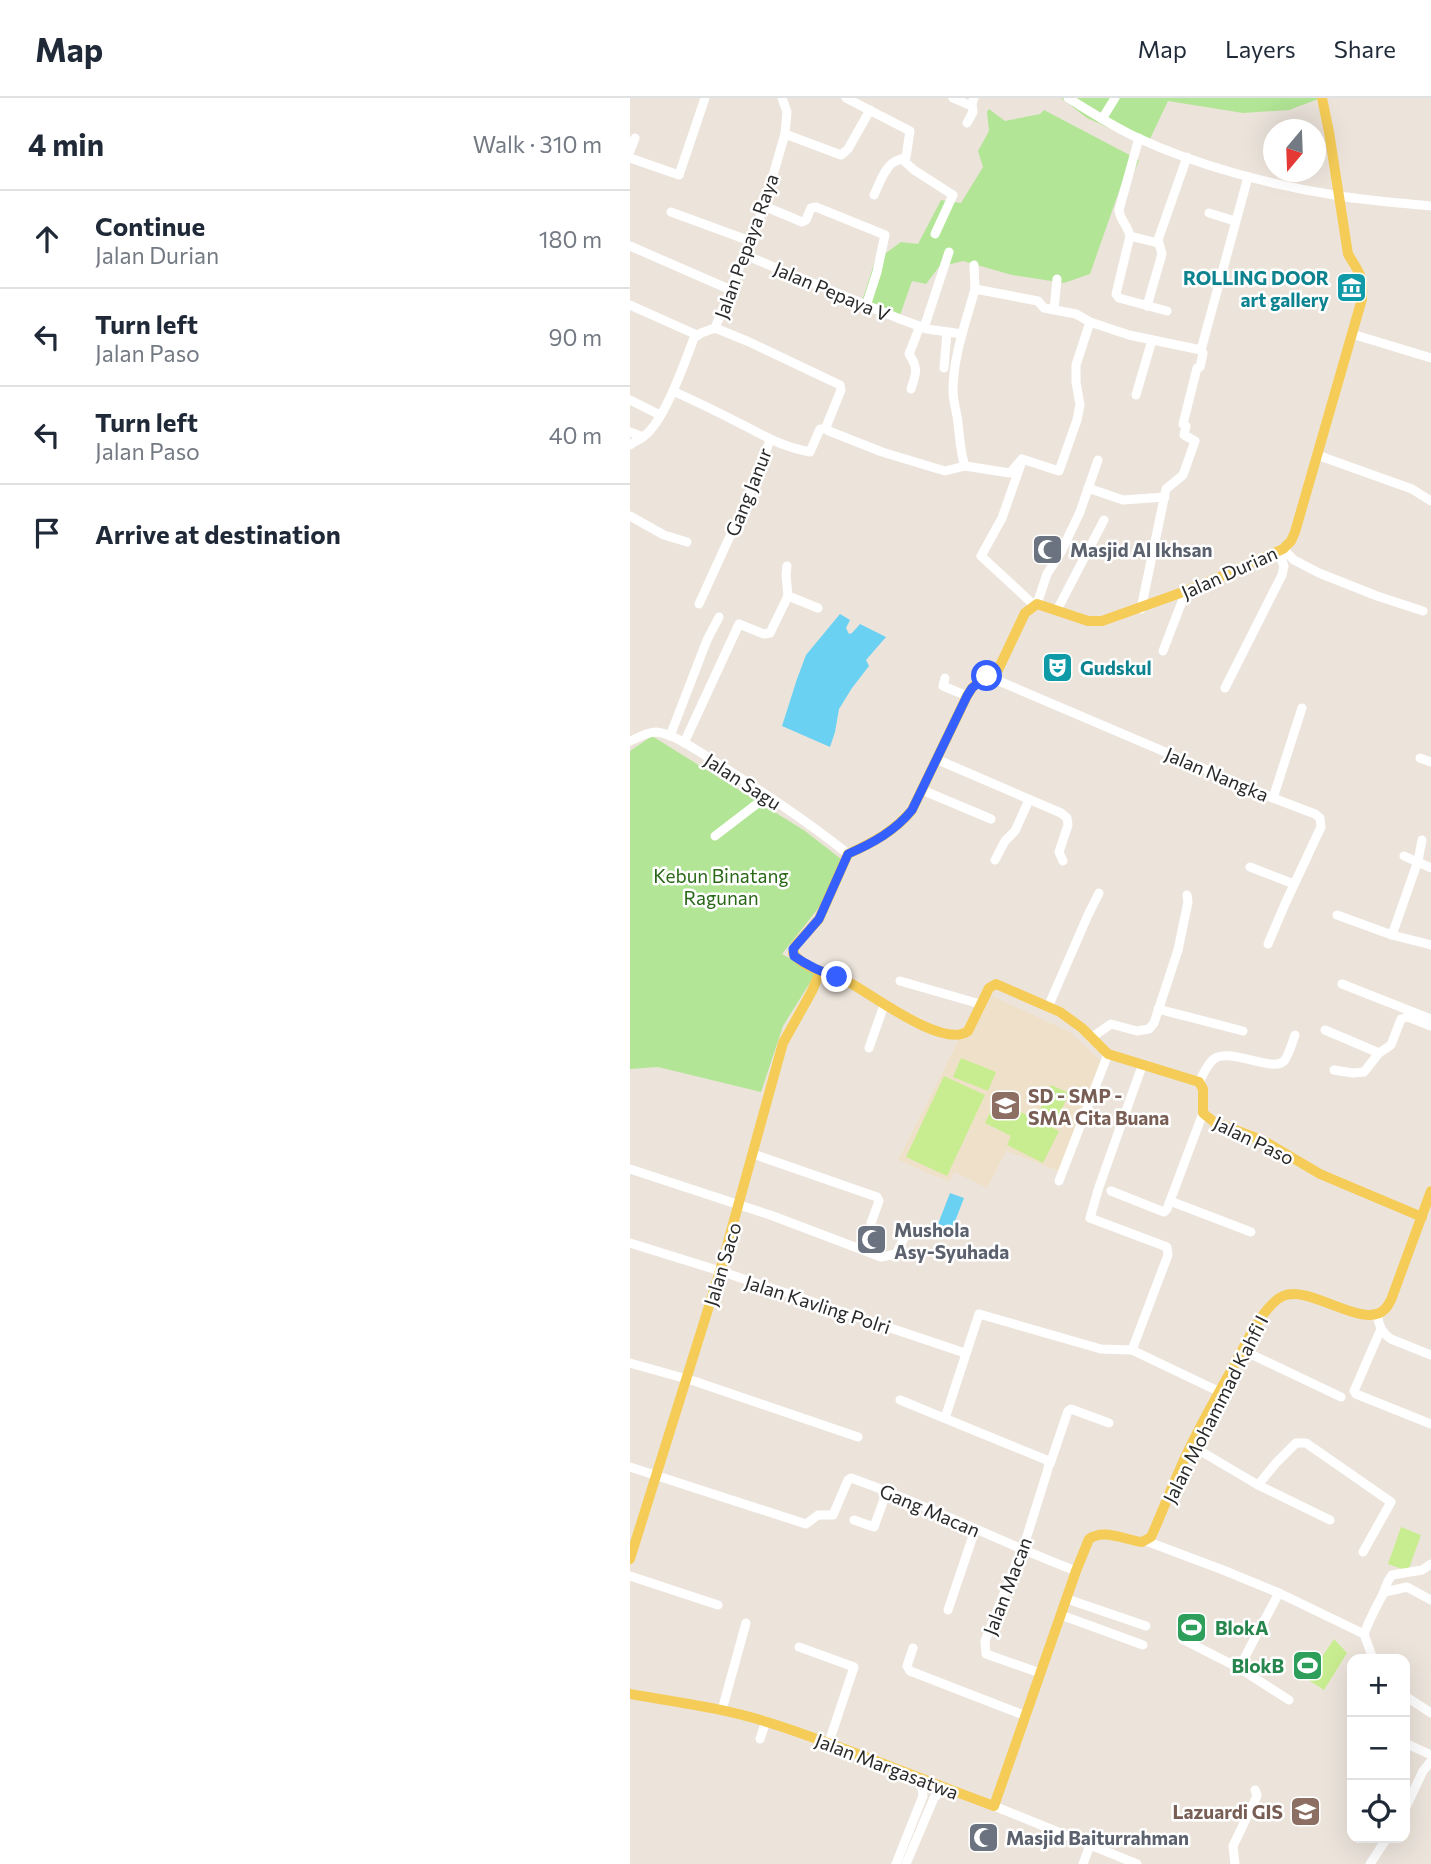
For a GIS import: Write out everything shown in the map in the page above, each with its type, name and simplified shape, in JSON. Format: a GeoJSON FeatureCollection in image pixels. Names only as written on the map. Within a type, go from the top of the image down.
{"type":"FeatureCollection","features":[{"type":"Feature","properties":{"kind":"main road","name":"Jalan Durian"},"geometry":{"type":"LineString","coordinates":[[1036,605],[1094,622],[1102,621],[1186,592],[1281,550],[1291,541],[1296,532],[1362,299],[1363,281],[1348,254],[1322,98]]}},
{"type":"Feature","properties":{"kind":"main road"},"geometry":{"type":"LineString","coordinates":[[1036,605],[1024,613],[998,670],[972,688],[967,696],[912,810],[904,820],[871,844],[848,854],[819,919],[793,949],[794,956],[820,972],[847,981],[884,1005],[928,1028],[962,1035],[968,1031],[989,988],[996,984],[1072,1020],[1108,1054],[1199,1082]]}},
{"type":"Feature","properties":{"kind":"main road","name":"Jalan Saco"},"geometry":{"type":"LineString","coordinates":[[630,1559],[740,1205],[783,1043],[820,972]]}},
{"type":"Feature","properties":{"kind":"main road","name":"Jalan Paso"},"geometry":{"type":"LineString","coordinates":[[1199,1082],[1203,1089],[1203,1113],[1210,1120],[1264,1141],[1320,1174],[1422,1217]]}},
{"type":"Feature","properties":{"kind":"main road"},"geometry":{"type":"LineString","coordinates":[[1377,1314],[1385,1310],[1391,1300],[1431,1191]]}},
{"type":"Feature","properties":{"kind":"main road","name":"Jalan Mohammad Kahfi I"},"geometry":{"type":"LineString","coordinates":[[1146,1541],[1151,1537],[1220,1392],[1267,1309],[1280,1297],[1289,1294],[1307,1296],[1369,1315],[1377,1314]]}},
{"type":"Feature","properties":{"kind":"main road"},"geometry":{"type":"LineString","coordinates":[[994,1806],[1085,1545],[1093,1536],[1103,1534],[1137,1542],[1146,1541]]}},
{"type":"Feature","properties":{"kind":"main road","name":"Jalan Margasatwa"},"geometry":{"type":"LineString","coordinates":[[630,1694],[722,1710],[766,1721],[994,1806]]}},
{"type":"Feature","properties":{"kind":"street"},"geometry":{"type":"LineString","coordinates":[[630,158],[680,175],[705,98]]}},
{"type":"Feature","properties":{"kind":"street","name":"Jalan Pepaya Raya"},"geometry":{"type":"LineString","coordinates":[[630,444],[643,438],[660,415],[697,335],[715,328],[764,206],[785,134],[787,112],[782,98]]}},
{"type":"Feature","properties":{"kind":"street"},"geometry":{"type":"LineString","coordinates":[[846,98],[910,131],[906,157],[892,163],[874,195]]}},
{"type":"Feature","properties":{"kind":"street"},"geometry":{"type":"LineString","coordinates":[[953,98],[969,105],[973,101]]}},
{"type":"Feature","properties":{"kind":"street"},"geometry":{"type":"LineString","coordinates":[[1068,98],[1139,138],[1248,177],[1340,196],[1431,206]]}},
{"type":"Feature","properties":{"kind":"street"},"geometry":{"type":"LineString","coordinates":[[1102,119],[1112,99]]}},
{"type":"Feature","properties":{"kind":"street"},"geometry":{"type":"LineString","coordinates":[[967,123],[974,109],[973,101]]}},
{"type":"Feature","properties":{"kind":"street"},"geometry":{"type":"LineString","coordinates":[[785,134],[841,155],[853,141],[870,110]]}},
{"type":"Feature","properties":{"kind":"street"},"geometry":{"type":"LineString","coordinates":[[630,150],[635,138]]}},
{"type":"Feature","properties":{"kind":"street"},"geometry":{"type":"LineString","coordinates":[[1139,138],[1119,210],[1130,236],[1116,294],[1119,298],[1167,311]]}},
{"type":"Feature","properties":{"kind":"street"},"geometry":{"type":"LineString","coordinates":[[1158,243],[1186,157]]}},
{"type":"Feature","properties":{"kind":"street"},"geometry":{"type":"LineString","coordinates":[[902,159],[953,195],[935,234]]}},
{"type":"Feature","properties":{"kind":"street"},"geometry":{"type":"LineString","coordinates":[[1141,609],[1166,489],[1183,475],[1195,441],[1184,435],[1186,426],[1183,424],[1248,177]]}},
{"type":"Feature","properties":{"kind":"street"},"geometry":{"type":"LineString","coordinates":[[764,206],[802,222],[806,220],[811,208],[816,207],[885,235],[866,306]]}},
{"type":"Feature","properties":{"kind":"street"},"geometry":{"type":"LineString","coordinates":[[671,212],[750,241]]}},
{"type":"Feature","properties":{"kind":"street"},"geometry":{"type":"LineString","coordinates":[[1209,213],[1235,220]]}},
{"type":"Feature","properties":{"kind":"street"},"geometry":{"type":"LineString","coordinates":[[1130,236],[1158,243],[1162,248],[1147,306]]}},
{"type":"Feature","properties":{"kind":"street"},"geometry":{"type":"LineString","coordinates":[[630,246],[731,290]]}},
{"type":"Feature","properties":{"kind":"street"},"geometry":{"type":"LineString","coordinates":[[911,389],[916,371],[909,354],[922,327],[949,252]]}},
{"type":"Feature","properties":{"kind":"street","name":"Jalan Pepaya V"},"geometry":{"type":"LineString","coordinates":[[745,255],[922,327],[962,334]]}},
{"type":"Feature","properties":{"kind":"street"},"geometry":{"type":"LineString","coordinates":[[965,466],[960,450],[953,375],[975,289],[974,265]]}},
{"type":"Feature","properties":{"kind":"street"},"geometry":{"type":"LineString","coordinates":[[1054,309],[1057,279]]}},
{"type":"Feature","properties":{"kind":"street"},"geometry":{"type":"LineString","coordinates":[[975,289],[1025,297],[1038,301],[1044,308],[1076,314],[1090,322],[1129,335],[1201,350]]}},
{"type":"Feature","properties":{"kind":"street"},"geometry":{"type":"LineString","coordinates":[[630,305],[697,335]]}},
{"type":"Feature","properties":{"kind":"street"},"geometry":{"type":"LineString","coordinates":[[1022,459],[1059,471],[1077,420],[1080,405],[1076,365],[1090,322]]}},
{"type":"Feature","properties":{"kind":"street"},"geometry":{"type":"LineString","coordinates":[[715,328],[840,385],[841,390],[827,429]]}},
{"type":"Feature","properties":{"kind":"street"},"geometry":{"type":"LineString","coordinates":[[944,368],[947,332]]}},
{"type":"Feature","properties":{"kind":"street"},"geometry":{"type":"LineString","coordinates":[[1352,334],[1431,358]]}},
{"type":"Feature","properties":{"kind":"street"},"geometry":{"type":"LineString","coordinates":[[1136,395],[1152,340]]}},
{"type":"Feature","properties":{"kind":"street","name":"Gang Janur"},"geometry":{"type":"LineString","coordinates":[[673,391],[769,440],[756,479],[699,604]]}},
{"type":"Feature","properties":{"kind":"street"},"geometry":{"type":"LineString","coordinates":[[630,400],[660,415]]}},
{"type":"Feature","properties":{"kind":"street"},"geometry":{"type":"LineString","coordinates":[[769,440],[810,452],[820,429],[827,429],[882,452],[945,471],[965,466],[1010,473],[1022,459]]}},
{"type":"Feature","properties":{"kind":"street"},"geometry":{"type":"LineString","coordinates":[[630,432],[643,438]]}},
{"type":"Feature","properties":{"kind":"street"},"geometry":{"type":"LineString","coordinates":[[1317,455],[1412,489],[1431,500]]}},
{"type":"Feature","properties":{"kind":"street"},"geometry":{"type":"LineString","coordinates":[[1022,459],[1002,518],[981,556],[1036,605],[1047,574],[1068,539],[1098,460]]}},
{"type":"Feature","properties":{"kind":"street"},"geometry":{"type":"LineString","coordinates":[[1088,488],[1123,500],[1165,497]]}},
{"type":"Feature","properties":{"kind":"street"},"geometry":{"type":"LineString","coordinates":[[630,516],[664,535],[687,542]]}},
{"type":"Feature","properties":{"kind":"street"},"geometry":{"type":"LineString","coordinates":[[1057,610],[1104,520]]}},
{"type":"Feature","properties":{"kind":"street"},"geometry":{"type":"LineString","coordinates":[[1281,550],[1294,561],[1319,573],[1423,611]]}},
{"type":"Feature","properties":{"kind":"street"},"geometry":{"type":"LineString","coordinates":[[1225,688],[1282,575],[1284,566],[1281,550]]}},
{"type":"Feature","properties":{"kind":"street"},"geometry":{"type":"LineString","coordinates":[[684,743],[739,624],[764,634],[770,633],[788,596],[787,566]]}},
{"type":"Feature","properties":{"kind":"street"},"geometry":{"type":"LineString","coordinates":[[1000,579],[1012,586]]}},
{"type":"Feature","properties":{"kind":"street"},"geometry":{"type":"LineString","coordinates":[[1163,651],[1186,592]]}},
{"type":"Feature","properties":{"kind":"street"},"geometry":{"type":"LineString","coordinates":[[788,596],[818,608]]}},
{"type":"Feature","properties":{"kind":"street"},"geometry":{"type":"LineString","coordinates":[[630,741],[651,732],[670,736],[707,640],[719,617]]}},
{"type":"Feature","properties":{"kind":"street","name":"Jalan Nangka"},"geometry":{"type":"LineString","coordinates":[[987,676],[1320,818],[1322,823],[1268,944]]}},
{"type":"Feature","properties":{"kind":"street"},"geometry":{"type":"LineString","coordinates":[[946,678],[943,686],[967,696]]}},
{"type":"Feature","properties":{"kind":"street"},"geometry":{"type":"LineString","coordinates":[[1273,798],[1302,708]]}},
{"type":"Feature","properties":{"kind":"street","name":"Jalan Sagu"},"geometry":{"type":"LineString","coordinates":[[670,736],[767,796],[848,854]]}},
{"type":"Feature","properties":{"kind":"street"},"geometry":{"type":"LineString","coordinates":[[1420,758],[1431,762]]}},
{"type":"Feature","properties":{"kind":"street"},"geometry":{"type":"LineString","coordinates":[[936,759],[1061,813],[1067,818],[1068,825],[1059,852],[1063,861]]}},
{"type":"Feature","properties":{"kind":"street"},"geometry":{"type":"LineString","coordinates":[[922,790],[991,819]]}},
{"type":"Feature","properties":{"kind":"street"},"geometry":{"type":"LineString","coordinates":[[715,836],[767,796]]}},
{"type":"Feature","properties":{"kind":"street"},"geometry":{"type":"LineString","coordinates":[[995,860],[1005,841],[1015,831],[1029,800]]}},
{"type":"Feature","properties":{"kind":"street"},"geometry":{"type":"LineString","coordinates":[[1392,935],[1418,861],[1422,840]]}},
{"type":"Feature","properties":{"kind":"street"},"geometry":{"type":"LineString","coordinates":[[1404,856],[1431,868]]}},
{"type":"Feature","properties":{"kind":"street"},"geometry":{"type":"LineString","coordinates":[[1250,867],[1294,884]]}},
{"type":"Feature","properties":{"kind":"street"},"geometry":{"type":"LineString","coordinates":[[1048,1007],[1099,893]]}},
{"type":"Feature","properties":{"kind":"street"},"geometry":{"type":"LineString","coordinates":[[1091,1038],[1111,1024],[1137,1031],[1149,1029],[1154,1023],[1178,950],[1188,902],[1187,895]]}},
{"type":"Feature","properties":{"kind":"street"},"geometry":{"type":"LineString","coordinates":[[1337,915],[1392,935],[1431,945]]}},
{"type":"Feature","properties":{"kind":"street"},"geometry":{"type":"LineString","coordinates":[[901,981],[980,1004]]}},
{"type":"Feature","properties":{"kind":"street"},"geometry":{"type":"LineString","coordinates":[[1342,984],[1431,1019]]}},
{"type":"Feature","properties":{"kind":"street"},"geometry":{"type":"LineString","coordinates":[[869,1048],[884,1005]]}},
{"type":"Feature","properties":{"kind":"street"},"geometry":{"type":"LineString","coordinates":[[1158,1009],[1243,1031]]}},
{"type":"Feature","properties":{"kind":"street"},"geometry":{"type":"LineString","coordinates":[[1334,1070],[1364,1072],[1379,1053],[1391,1045],[1401,1018],[1408,1017],[1431,1026]]}},
{"type":"Feature","properties":{"kind":"street"},"geometry":{"type":"LineString","coordinates":[[1325,1030],[1379,1053]]}},
{"type":"Feature","properties":{"kind":"street"},"geometry":{"type":"LineString","coordinates":[[1199,1082],[1213,1059],[1222,1056],[1276,1065],[1282,1063],[1295,1035]]}},
{"type":"Feature","properties":{"kind":"street"},"geometry":{"type":"LineString","coordinates":[[1059,1181],[1108,1054]]}},
{"type":"Feature","properties":{"kind":"street"},"geometry":{"type":"LineString","coordinates":[[1132,1350],[1168,1255],[1167,1247],[1090,1218],[1142,1066]]}},
{"type":"Feature","properties":{"kind":"street"},"geometry":{"type":"LineString","coordinates":[[1111,1191],[1164,1212],[1203,1113]]}},
{"type":"Feature","properties":{"kind":"street"},"geometry":{"type":"LineString","coordinates":[[753,1154],[877,1197],[879,1201],[871,1223]]}},
{"type":"Feature","properties":{"kind":"street"},"geometry":{"type":"LineString","coordinates":[[630,1169],[740,1205],[881,1257],[896,1254],[906,1232]]}},
{"type":"Feature","properties":{"kind":"street"},"geometry":{"type":"LineString","coordinates":[[1170,1201],[1251,1232]]}},
{"type":"Feature","properties":{"kind":"street","name":"Jalan Kavling Polri"},"geometry":{"type":"LineString","coordinates":[[630,1243],[965,1353]]}},
{"type":"Feature","properties":{"kind":"street"},"geometry":{"type":"LineString","coordinates":[[945,1418],[979,1314],[1101,1349],[1132,1350],[1220,1392]]}},
{"type":"Feature","properties":{"kind":"street"},"geometry":{"type":"LineString","coordinates":[[1377,1314],[1381,1329],[1391,1339],[1431,1355]]}},
{"type":"Feature","properties":{"kind":"street"},"geometry":{"type":"LineString","coordinates":[[1381,1329],[1354,1391],[1431,1424]]}},
{"type":"Feature","properties":{"kind":"street"},"geometry":{"type":"LineString","coordinates":[[1242,1350],[1341,1398]]}},
{"type":"Feature","properties":{"kind":"street"},"geometry":{"type":"LineString","coordinates":[[630,1363],[858,1437]]}},
{"type":"Feature","properties":{"kind":"street"},"geometry":{"type":"LineString","coordinates":[[900,1400],[1046,1459],[1050,1464]]}},
{"type":"Feature","properties":{"kind":"street","name":"Jalan Macan"},"geometry":{"type":"LineString","coordinates":[[1040,1673],[986,1654],[985,1641],[1022,1548],[1068,1411],[1071,1409],[1109,1423]]}},
{"type":"Feature","properties":{"kind":"street"},"geometry":{"type":"LineString","coordinates":[[1258,1485],[1296,1443],[1306,1443],[1391,1502],[1363,1552]]}},
{"type":"Feature","properties":{"kind":"street"},"geometry":{"type":"LineString","coordinates":[[1192,1446],[1258,1485],[1331,1520]]}},
{"type":"Feature","properties":{"kind":"street"},"geometry":{"type":"LineString","coordinates":[[630,1467],[657,1476]]}},
{"type":"Feature","properties":{"kind":"street","name":"Gang Macan"},"geometry":{"type":"LineString","coordinates":[[657,1476],[806,1524],[818,1515],[833,1515],[851,1478],[1076,1571]]}},
{"type":"Feature","properties":{"kind":"street"},"geometry":{"type":"LineString","coordinates":[[854,1520],[874,1527],[887,1491]]}},
{"type":"Feature","properties":{"kind":"street"},"geometry":{"type":"LineString","coordinates":[[948,1610],[975,1530]]}},
{"type":"Feature","properties":{"kind":"street"},"geometry":{"type":"LineString","coordinates":[[1146,1541],[1279,1593],[1363,1634],[1371,1654]]}},
{"type":"Feature","properties":{"kind":"street"},"geometry":{"type":"LineString","coordinates":[[1363,1634],[1385,1592],[1385,1584],[1392,1576],[1422,1570],[1431,1564]]}},
{"type":"Feature","properties":{"kind":"street"},"geometry":{"type":"LineString","coordinates":[[630,1576],[718,1605]]}},
{"type":"Feature","properties":{"kind":"street"},"geometry":{"type":"LineString","coordinates":[[1385,1592],[1407,1587],[1431,1600]]}},
{"type":"Feature","properties":{"kind":"street"},"geometry":{"type":"LineString","coordinates":[[1239,1668],[1279,1593]]}},
{"type":"Feature","properties":{"kind":"street"},"geometry":{"type":"LineString","coordinates":[[1066,1599],[1146,1626]]}},
{"type":"Feature","properties":{"kind":"street"},"geometry":{"type":"LineString","coordinates":[[1061,1615],[1143,1645]]}},
{"type":"Feature","properties":{"kind":"street"},"geometry":{"type":"LineString","coordinates":[[722,1710],[746,1623]]}},
{"type":"Feature","properties":{"kind":"street"},"geometry":{"type":"LineString","coordinates":[[1182,1639],[1239,1668],[1289,1700]]}},
{"type":"Feature","properties":{"kind":"street"},"geometry":{"type":"LineString","coordinates":[[799,1647],[854,1667],[828,1742]]}},
{"type":"Feature","properties":{"kind":"street"},"geometry":{"type":"LineString","coordinates":[[913,1648],[907,1666],[910,1671],[1026,1716]]}},
{"type":"Feature","properties":{"kind":"street"},"geometry":{"type":"LineString","coordinates":[[1410,1699],[1431,1713]]}},
{"type":"Feature","properties":{"kind":"street"},"geometry":{"type":"LineString","coordinates":[[760,1739],[766,1721]]}},
{"type":"Feature","properties":{"kind":"street"},"geometry":{"type":"LineString","coordinates":[[1410,1745],[1431,1755]]}},
{"type":"Feature","properties":{"kind":"street"},"geometry":{"type":"LineString","coordinates":[[1410,1798],[1431,1761]]}},
{"type":"Feature","properties":{"kind":"street"},"geometry":{"type":"LineString","coordinates":[[896,1864],[923,1796],[921,1780]]}},
{"type":"Feature","properties":{"kind":"street"},"geometry":{"type":"LineString","coordinates":[[906,1864],[934,1798],[945,1788]]}},
{"type":"Feature","properties":{"kind":"street"},"geometry":{"type":"LineString","coordinates":[[1235,1864],[1233,1846],[1256,1798],[1255,1790]]}},
{"type":"Feature","properties":{"kind":"street","name":"Jalan Margasatwa"},"geometry":{"type":"LineString","coordinates":[[994,1806],[1137,1864]]}},
{"type":"Feature","properties":{"kind":"street"},"geometry":{"type":"LineString","coordinates":[[1370,1864],[1384,1843]]}},
{"type":"Feature","properties":{"kind":"street"},"geometry":{"type":"LineString","coordinates":[[1083,1864],[1090,1844]]}},
{"type":"Feature","properties":{"kind":"shaded area","name":"SD - SMP - SMA Cita Buana"},"geometry":{"type":"Polygon","coordinates":[[[983,992],[1070,1032],[1101,1061],[1059,1171],[1006,1151],[987,1188],[954,1172],[949,1182],[898,1160],[983,992]]]}},
{"type":"Feature","properties":{"kind":"green space"},"geometry":{"type":"Polygon","coordinates":[[[1061,98],[1321,98],[1289,110],[1243,113],[1168,101],[1147,145],[1087,118],[1061,98]]]}},
{"type":"Feature","properties":{"kind":"green space"},"geometry":{"type":"Polygon","coordinates":[[[989,109],[1005,121],[1040,114],[1044,110],[1139,160],[1133,175],[1125,174],[1090,274],[1064,283],[1012,275],[963,261],[939,267],[926,284],[912,281],[898,321],[860,307],[875,261],[901,242],[918,244],[941,200],[961,203],[983,167],[978,151],[989,131],[989,109]]]}},
{"type":"Feature","properties":{"kind":"green space","name":"Kebun Binatang Ragunan"},"geometry":{"type":"Polygon","coordinates":[[[652,736],[805,831],[841,859],[820,906],[782,954],[816,973],[783,1026],[761,1092],[658,1067],[630,1069],[630,751],[652,736]]]}},
{"type":"Feature","properties":{"kind":"green space"},"geometry":{"type":"Polygon","coordinates":[[[961,1058],[996,1072],[988,1091],[953,1077],[961,1058]]]}},
{"type":"Feature","properties":{"kind":"green space"},"geometry":{"type":"Polygon","coordinates":[[[944,1076],[985,1095],[947,1176],[906,1157],[944,1076]]]}},
{"type":"Feature","properties":{"kind":"green space"},"geometry":{"type":"Polygon","coordinates":[[[1051,1085],[1069,1093],[1056,1122],[1038,1114],[1051,1085]]]}},
{"type":"Feature","properties":{"kind":"green space"},"geometry":{"type":"Polygon","coordinates":[[[996,1100],[1059,1131],[1043,1163],[1007,1145],[1011,1136],[985,1123],[996,1100]]]}},
{"type":"Feature","properties":{"kind":"green space"},"geometry":{"type":"Polygon","coordinates":[[[1401,1527],[1421,1535],[1408,1571],[1388,1564],[1401,1527]]]}},
{"type":"Feature","properties":{"kind":"green space"},"geometry":{"type":"Polygon","coordinates":[[[1334,1639],[1347,1653],[1324,1690],[1307,1679],[1334,1639]]]}},
{"type":"Feature","properties":{"kind":"water"},"geometry":{"type":"Polygon","coordinates":[[[840,614],[850,620],[846,628],[849,634],[860,624],[886,637],[866,660],[869,666],[839,709],[830,747],[782,726],[806,655],[840,614]]]}},
{"type":"Feature","properties":{"kind":"water"},"geometry":{"type":"Polygon","coordinates":[[[950,1193],[964,1198],[952,1229],[938,1224],[950,1193]]]}},
{"type":"Feature","properties":{"kind":"water","name":"BlokA"},"geometry":{"type":"Polygon","coordinates":[[[1191,1616],[1200,1619],[1192,1638],[1184,1634],[1191,1616]]]}},
{"type":"Feature","properties":{"kind":"water","name":"BlokB"},"geometry":{"type":"Polygon","coordinates":[[[1300,1651],[1316,1660],[1310,1670],[1294,1660],[1300,1651]]]}},
{"type":"Feature","properties":{"kind":"place","name":"ROLLING DOOR art gallery"},"geometry":{"type":"Point","coordinates":[1352,288]}},
{"type":"Feature","properties":{"kind":"place","name":"Masjid Al Ikhsan"},"geometry":{"type":"Point","coordinates":[1047,549]}},
{"type":"Feature","properties":{"kind":"place","name":"Gudskul"},"geometry":{"type":"Point","coordinates":[1057,667]}},
{"type":"Feature","properties":{"kind":"place","name":"SD - SMP - SMA Cita Buana"},"geometry":{"type":"Point","coordinates":[1005,1106]}},
{"type":"Feature","properties":{"kind":"place","name":"Mushola Asy-Syuhada"},"geometry":{"type":"Point","coordinates":[871,1240]}},
{"type":"Feature","properties":{"kind":"place","name":"BlokA"},"geometry":{"type":"Point","coordinates":[1192,1627]}},
{"type":"Feature","properties":{"kind":"place","name":"BlokB"},"geometry":{"type":"Point","coordinates":[1307,1665]}},
{"type":"Feature","properties":{"kind":"place","name":"Lazuardi GIS"},"geometry":{"type":"Point","coordinates":[1306,1811]}},
{"type":"Feature","properties":{"kind":"place","name":"Masjid Baiturrahman"},"geometry":{"type":"Point","coordinates":[983,1837]}},
{"type":"Feature","properties":{"kind":"route"},"geometry":{"type":"LineString","coordinates":[[837,977],[820,972],[798,959],[794,956],[793,949],[819,919],[848,854],[871,844],[904,820],[912,810],[967,696],[980,680],[987,676]]}}]}
